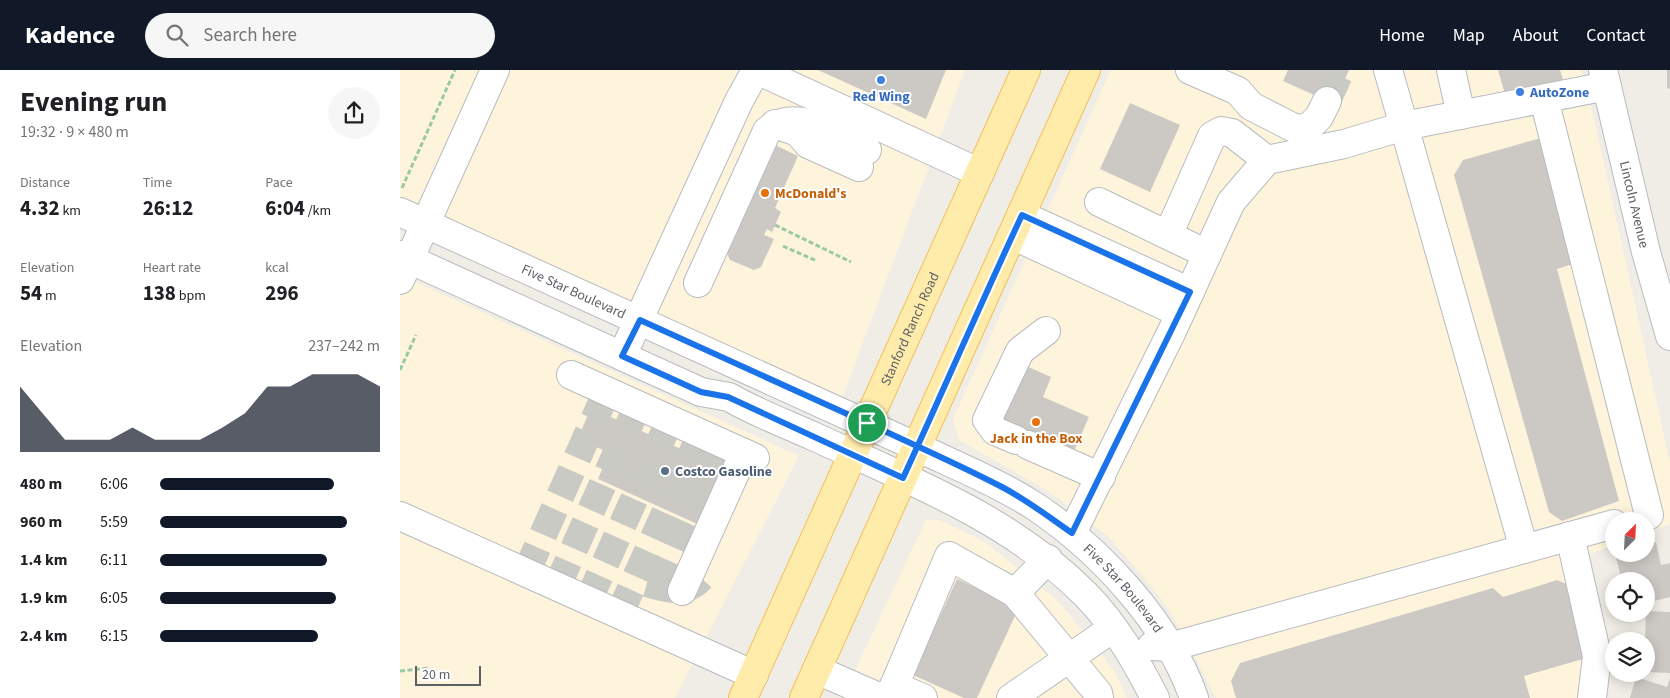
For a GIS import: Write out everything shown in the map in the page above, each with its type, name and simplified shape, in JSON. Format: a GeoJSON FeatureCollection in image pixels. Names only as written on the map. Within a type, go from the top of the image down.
{"type":"FeatureCollection","features":[{"type":"Feature","properties":{"kind":"main road","name":"Stanford Ranch Road"},"geometry":{"type":"LineString","coordinates":[[748,687],[1026,70]]}},
{"type":"Feature","properties":{"kind":"main road"},"geometry":{"type":"LineString","coordinates":[[804,698],[1086,70]]}},
{"type":"Feature","properties":{"kind":"street"},"geometry":{"type":"LineString","coordinates":[[495,70],[426,222],[403,265],[622,356],[701,392],[728,397],[903,478],[1008,531],[1048,559],[1086,595],[1134,657],[1155,698]]}},
{"type":"Feature","properties":{"kind":"street"},"geometry":{"type":"LineString","coordinates":[[622,356],[739,101],[757,70],[980,173]]}},
{"type":"Feature","properties":{"kind":"street"},"geometry":{"type":"LineString","coordinates":[[1190,70],[1242,80],[1251,106],[1294,128],[1307,129],[1319,117],[1327,101]]}},
{"type":"Feature","properties":{"kind":"street"},"geometry":{"type":"LineString","coordinates":[[1388,70],[1524,549]]}},
{"type":"Feature","properties":{"kind":"street"},"geometry":{"type":"LineString","coordinates":[[1451,70],[1461,115]]}},
{"type":"Feature","properties":{"kind":"street"},"geometry":{"type":"LineString","coordinates":[[1072,533],[1101,478],[1231,202],[1267,160],[1344,144],[1404,126],[1544,99],[1605,78]]}},
{"type":"Feature","properties":{"kind":"street","name":"Lincoln Avenue"},"geometry":{"type":"LineString","coordinates":[[1605,78],[1642,235],[1669,326]]}},
{"type":"Feature","properties":{"kind":"street"},"geometry":{"type":"LineString","coordinates":[[1544,99],[1647,512]]}},
{"type":"Feature","properties":{"kind":"street"},"geometry":{"type":"LineString","coordinates":[[698,283],[767,131],[775,124],[794,121],[809,122],[863,159]]}},
{"type":"Feature","properties":{"kind":"street"},"geometry":{"type":"LineString","coordinates":[[1168,235],[1212,136],[1221,131],[1232,134],[1267,160]]}},
{"type":"Feature","properties":{"kind":"street"},"geometry":{"type":"LineString","coordinates":[[1099,202],[1207,254]]}},
{"type":"Feature","properties":{"kind":"street","name":"Five Star Boulevard"},"geometry":{"type":"LineString","coordinates":[[400,212],[426,222],[867,423],[1002,487],[1035,507],[1072,533],[1113,572],[1142,607],[1170,647],[1194,698]]}},
{"type":"Feature","properties":{"kind":"street"},"geometry":{"type":"LineString","coordinates":[[1017,225],[1185,302]]}},
{"type":"Feature","properties":{"kind":"street"},"geometry":{"type":"LineString","coordinates":[[1046,331],[1020,351],[987,420],[995,431],[1101,478]]}},
{"type":"Feature","properties":{"kind":"street"},"geometry":{"type":"LineString","coordinates":[[570,375],[749,455],[682,591]]}},
{"type":"Feature","properties":{"kind":"street"},"geometry":{"type":"LineString","coordinates":[[400,516],[748,687]]}},
{"type":"Feature","properties":{"kind":"street"},"geometry":{"type":"LineString","coordinates":[[1086,595],[1119,615],[1150,646],[1170,647],[1605,526]]}},
{"type":"Feature","properties":{"kind":"street"},"geometry":{"type":"LineString","coordinates":[[1570,536],[1597,656],[1592,698]]}},
{"type":"Feature","properties":{"kind":"street"},"geometry":{"type":"LineString","coordinates":[[888,694],[949,556],[1015,594],[1098,693],[1099,698]]}},
{"type":"Feature","properties":{"kind":"street"},"geometry":{"type":"LineString","coordinates":[[1015,594],[1048,559]]}},
{"type":"Feature","properties":{"kind":"street"},"geometry":{"type":"LineString","coordinates":[[1011,698],[1113,628]]}},
{"type":"Feature","properties":{"kind":"street"},"geometry":{"type":"LineString","coordinates":[[817,670],[888,694],[923,698]]}},
{"type":"Feature","properties":{"kind":"path"},"geometry":{"type":"LineString","coordinates":[[400,193],[455,70]]}},
{"type":"Feature","properties":{"kind":"path"},"geometry":{"type":"LineString","coordinates":[[775,225],[851,262]]}},
{"type":"Feature","properties":{"kind":"path"},"geometry":{"type":"LineString","coordinates":[[782,246],[817,261]]}},
{"type":"Feature","properties":{"kind":"path"},"geometry":{"type":"LineString","coordinates":[[400,370],[416,335]]}},
{"type":"Feature","properties":{"kind":"path"},"geometry":{"type":"LineString","coordinates":[[400,671],[430,668]]}},
{"type":"Feature","properties":{"kind":"shaded area"},"geometry":{"type":"Polygon","coordinates":[[[400,70],[965,70],[841,401],[400,202],[400,70]]]}},
{"type":"Feature","properties":{"kind":"shaded area"},"geometry":{"type":"Polygon","coordinates":[[[1111,70],[1581,70],[1593,114],[1670,463],[1670,524],[1655,530],[1655,512],[1605,512],[1605,548],[1590,554],[1605,634],[1605,674],[1602,698],[1216,698],[1180,628],[1160,597],[1108,536],[1048,491],[959,440],[953,419],[1111,70]]]}},
{"type":"Feature","properties":{"kind":"shaded area"},"geometry":{"type":"Polygon","coordinates":[[[400,275],[799,456],[675,698],[400,698],[400,275]]]}},
{"type":"Feature","properties":{"kind":"shaded area"},"geometry":{"type":"Polygon","coordinates":[[[926,520],[939,520],[985,542],[1058,601],[1114,670],[1127,698],[842,698],[926,520]]]}},
{"type":"Feature","properties":{"kind":"building"},"geometry":{"type":"Polygon","coordinates":[[[818,70],[946,70],[926,119],[818,70]]]}},
{"type":"Feature","properties":{"kind":"building"},"geometry":{"type":"Polygon","coordinates":[[[1288,70],[1349,70],[1334,104],[1283,81],[1288,70]]]}},
{"type":"Feature","properties":{"kind":"building","name":"AutoZone"},"geometry":{"type":"Polygon","coordinates":[[[1498,70],[1560,70],[1564,83],[1507,101],[1498,70]]]}},
{"type":"Feature","properties":{"kind":"building"},"geometry":{"type":"Polygon","coordinates":[[[1667,70],[1670,70],[1670,89],[1667,88],[1667,70]]]}},
{"type":"Feature","properties":{"kind":"building"},"geometry":{"type":"Polygon","coordinates":[[[1130,103],[1180,125],[1150,192],[1100,169],[1130,103]]]}},
{"type":"Feature","properties":{"kind":"building"},"geometry":{"type":"Polygon","coordinates":[[[1541,138],[1576,263],[1557,269],[1619,501],[1562,521],[1549,512],[1454,175],[1463,160],[1541,138]]]}},
{"type":"Feature","properties":{"kind":"building","name":"McDonald's"},"geometry":{"type":"Polygon","coordinates":[[[771,143],[798,156],[775,208],[781,212],[772,232],[767,229],[764,235],[774,239],[761,267],[754,270],[730,260],[726,251],[771,143]]]}},
{"type":"Feature","properties":{"kind":"building"},"geometry":{"type":"Polygon","coordinates":[[[1024,365],[1051,377],[1043,397],[1089,417],[1073,453],[1000,421],[1024,365]]]}},
{"type":"Feature","properties":{"kind":"building","name":"Costco Gasoline"},"geometry":{"type":"Polygon","coordinates":[[[591,408],[740,476],[715,532],[598,479],[609,453],[578,438],[591,408]]]}},
{"type":"Feature","properties":{"kind":"building"},"geometry":{"type":"Polygon","coordinates":[[[1655,542],[1661,565],[1670,563],[1670,597],[1655,601],[1655,572],[1620,572],[1617,562],[1655,562],[1655,542]]]}},
{"type":"Feature","properties":{"kind":"building"},"geometry":{"type":"Polygon","coordinates":[[[957,579],[1019,607],[977,698],[964,698],[913,675],[957,579]]]}},
{"type":"Feature","properties":{"kind":"building"},"geometry":{"type":"Polygon","coordinates":[[[1557,580],[1573,587],[1583,659],[1524,676],[1530,698],[1236,698],[1231,681],[1240,663],[1493,588],[1503,597],[1557,580]]]}},
{"type":"Feature","properties":{"kind":"building"},"geometry":{"type":"Polygon","coordinates":[[[1655,611],[1670,612],[1670,673],[1655,672],[1655,632],[1645,632],[1646,622],[1655,622],[1655,611]]]}},
{"type":"Feature","properties":{"kind":"building"},"geometry":{"type":"Polygon","coordinates":[[[1670,678],[1670,698],[1630,698],[1635,682],[1652,682],[1667,687],[1670,678]]]}},
{"type":"Feature","properties":{"kind":"tunnel"},"geometry":{"type":"LineString","coordinates":[[1327,101],[1341,70]]}},
{"type":"Feature","properties":{"kind":"tunnel"},"geometry":{"type":"LineString","coordinates":[[526,573],[607,391]]}},
{"type":"Feature","properties":{"kind":"tunnel"},"geometry":{"type":"LineString","coordinates":[[557,587],[638,405]]}},
{"type":"Feature","properties":{"kind":"tunnel"},"geometry":{"type":"LineString","coordinates":[[588,601],[670,420]]}},
{"type":"Feature","properties":{"kind":"tunnel"},"geometry":{"type":"LineString","coordinates":[[619,615],[701,434]]}},
{"type":"Feature","properties":{"kind":"tunnel"},"geometry":{"type":"LineString","coordinates":[[657,586],[722,443]]}},
{"type":"Feature","properties":{"kind":"tunnel"},"geometry":{"type":"LineString","coordinates":[[647,583],[669,589],[683,589],[701,578]]}},
{"type":"Feature","properties":{"kind":"place","name":"Red Wing"},"geometry":{"type":"Point","coordinates":[881,80]}},
{"type":"Feature","properties":{"kind":"place","name":"AutoZone"},"geometry":{"type":"Point","coordinates":[1520,92]}},
{"type":"Feature","properties":{"kind":"place","name":"McDonald's"},"geometry":{"type":"Point","coordinates":[765,193]}},
{"type":"Feature","properties":{"kind":"place","name":"Jack in the Box"},"geometry":{"type":"Point","coordinates":[1036,422]}},
{"type":"Feature","properties":{"kind":"place","name":"Costco Gasoline"},"geometry":{"type":"Point","coordinates":[665,471]}},
{"type":"Feature","properties":{"kind":"route"},"geometry":{"type":"LineString","coordinates":[[867,423],[640,320],[622,356],[701,392],[728,397],[903,478],[918,447],[1022,215],[1190,292],[1101,478],[1072,533],[1002,487],[918,447],[867,423]]}}]}
